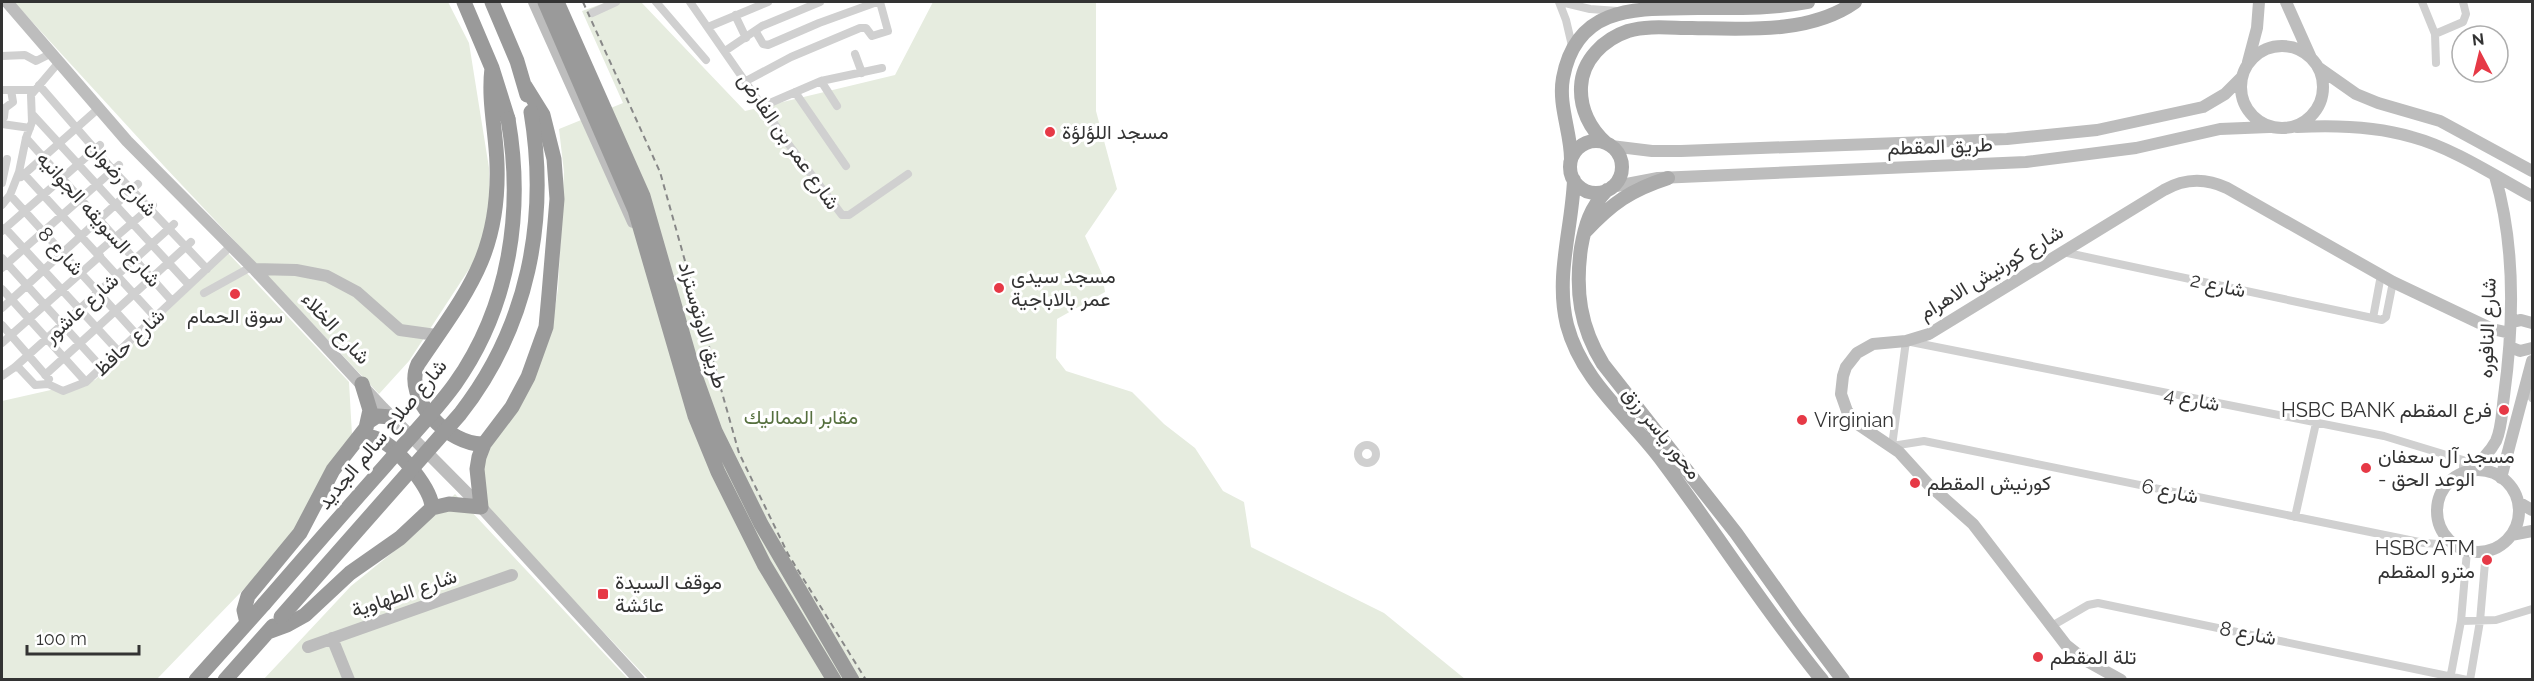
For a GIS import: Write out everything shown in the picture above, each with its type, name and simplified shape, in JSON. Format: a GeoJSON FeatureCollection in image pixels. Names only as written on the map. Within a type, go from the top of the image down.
{"type":"FeatureCollection","features":[{"type":"Feature","properties":{"kind":"highway","name":"شارع صلاح سالم الجديد"},"geometry":{"type":"LineString","coordinates":[[196,680],[446,396],[478,344],[499,294],[511,247],[515,182],[508,119],[492,68],[464,2]]}},
{"type":"Feature","properties":{"kind":"highway"},"geometry":{"type":"LineString","coordinates":[[225,680],[460,414],[494,364],[517,312],[534,243],[538,170],[531,112],[525,86],[492,2]]}},
{"type":"Feature","properties":{"kind":"highway","name":"طريق الاوتوستراد"},"geometry":{"type":"LineString","coordinates":[[545,2],[624,181],[647,248],[694,416],[718,472],[764,564],[834,680]]}},
{"type":"Feature","properties":{"kind":"highway","name":"طريق الاوتوستراد"},"geometry":{"type":"LineString","coordinates":[[557,2],[644,196],[693,370],[715,431],[761,524],[852,680]]}},
{"type":"Feature","properties":{"kind":"highway"},"geometry":{"type":"LineString","coordinates":[[484,444],[469,444],[455,438],[417,397],[414,385],[416,369],[436,335],[476,277],[491,233],[497,182],[490,104],[492,68]]}},
{"type":"Feature","properties":{"kind":"highway"},"geometry":{"type":"LineString","coordinates":[[268,632],[305,615],[350,573],[400,538],[432,508],[449,504],[481,507],[477,469],[484,444],[512,407],[528,377],[546,327],[557,199],[554,159],[543,115],[525,86]]}},
{"type":"Feature","properties":{"kind":"highway"},"geometry":{"type":"LineString","coordinates":[[362,384],[370,410],[365,428]]}},
{"type":"Feature","properties":{"kind":"highway"},"geometry":{"type":"LineString","coordinates":[[247,623],[244,610],[248,596],[300,533],[333,470],[377,416],[393,417]]}},
{"type":"Feature","properties":{"kind":"highway"},"geometry":{"type":"LineString","coordinates":[[365,428],[389,446],[424,484],[431,498],[432,508]]}},
{"type":"Feature","properties":{"kind":"main road","name":"شارع الخلاء"},"geometry":{"type":"LineString","coordinates":[[7,2],[127,141],[253,268],[481,507],[639,680]]}},
{"type":"Feature","properties":{"kind":"main road"},"geometry":{"type":"LineString","coordinates":[[534,2],[620,197],[647,248]]}},
{"type":"Feature","properties":{"kind":"main road"},"geometry":{"type":"LineString","coordinates":[[1808,2],[1766,6],[1641,8],[1622,11],[1596,24],[1582,37],[1573,51],[1566,68],[1562,88],[1571,159],[1570,170],[1574,180],[1586,190],[1596,192],[1609,189],[1619,178],[1622,165],[1618,154],[1588,120],[1583,105],[1581,85],[1586,66],[1591,58],[1611,39],[1645,28],[1726,28],[1801,24],[1826,18],[1855,2]]}},
{"type":"Feature","properties":{"kind":"main road"},"geometry":{"type":"LineString","coordinates":[[2259,2],[2257,28],[2241,78],[2240,90],[2249,113],[2269,127],[2352,127],[2413,137],[2434,144],[2532,196]]}},
{"type":"Feature","properties":{"kind":"main road"},"geometry":{"type":"LineString","coordinates":[[2286,2],[2315,64],[2323,92],[2319,104],[2304,122],[2293,128]]}},
{"type":"Feature","properties":{"kind":"main road"},"geometry":{"type":"LineString","coordinates":[[2246,65],[2253,57],[2272,47],[2293,48],[2356,94],[2378,103],[2440,121],[2532,171]]}},
{"type":"Feature","properties":{"kind":"main road","name":"طريق المقطم"},"geometry":{"type":"LineString","coordinates":[[1608,144],[1652,151],[1681,151],[1979,141],[2066,134],[2129,125],[2192,111],[2225,94],[2241,78]]}},
{"type":"Feature","properties":{"kind":"main road","name":"طريق المقطم"},"geometry":{"type":"LineString","coordinates":[[1609,189],[1637,181],[1668,178],[2035,161],[2136,148],[2220,129],[2269,127]]}},
{"type":"Feature","properties":{"kind":"main road"},"geometry":{"type":"LineString","coordinates":[[1571,159],[1576,150],[1585,144],[1595,141],[1608,144]]}},
{"type":"Feature","properties":{"kind":"main road","name":"شارع النافوره"},"geometry":{"type":"LineString","coordinates":[[2465,472],[2490,451],[2499,434],[2510,347],[2505,212],[2495,176]]}},
{"type":"Feature","properties":{"kind":"main road"},"geometry":{"type":"LineString","coordinates":[[1584,233],[1605,211],[1624,196],[1645,185],[1668,178]]}},
{"type":"Feature","properties":{"kind":"main road","name":"محور ياسر رزق"},"geometry":{"type":"LineString","coordinates":[[1574,180],[1564,254],[1562,290],[1568,326],[1581,361],[1599,388],[1663,462],[1724,544],[1785,634],[1822,680]]}},
{"type":"Feature","properties":{"kind":"main road","name":"شارع كورنيش الاهرام"},"geometry":{"type":"LineString","coordinates":[[2121,680],[2075,652],[2050,627],[1977,529],[1928,484],[1892,446],[1852,419],[1843,403],[1841,385],[1846,367],[1857,353],[1882,342],[1906,341],[1929,334],[2172,186],[2200,180],[2227,188],[2393,282],[2492,330],[2511,328],[2521,320],[2532,323]]}},
{"type":"Feature","properties":{"kind":"main road","name":"محور ياسر رزق"},"geometry":{"type":"LineString","coordinates":[[1609,189],[1589,214],[1578,270],[1579,302],[1585,328],[1596,352],[1737,533],[1798,621],[1843,680]]}},
{"type":"Feature","properties":{"kind":"main road"},"geometry":{"type":"LineString","coordinates":[[253,268],[296,270],[327,276],[357,292],[400,330],[436,335]]}},
{"type":"Feature","properties":{"kind":"main road"},"geometry":{"type":"LineString","coordinates":[[2510,347],[2520,351],[2532,348]]}},
{"type":"Feature","properties":{"kind":"main road"},"geometry":{"type":"LineString","coordinates":[[2501,478],[2530,394],[2532,361]]}},
{"type":"Feature","properties":{"kind":"main road"},"geometry":{"type":"LineString","coordinates":[[2465,472],[2488,472],[2501,478],[2513,491],[2518,502],[2517,523],[2511,536],[2502,544],[2486,551],[2467,551],[2447,538],[2439,525],[2438,502],[2444,487],[2465,472]]}},
{"type":"Feature","properties":{"kind":"main road"},"geometry":{"type":"LineString","coordinates":[[2518,502],[2532,510]]}},
{"type":"Feature","properties":{"kind":"main road"},"geometry":{"type":"LineString","coordinates":[[2511,536],[2532,531]]}},
{"type":"Feature","properties":{"kind":"main road","name":"شارع الطهاوية"},"geometry":{"type":"LineString","coordinates":[[308,647],[512,575]]}},
{"type":"Feature","properties":{"kind":"main road"},"geometry":{"type":"LineString","coordinates":[[332,638],[349,680]]}},
{"type":"Feature","properties":{"kind":"street"},"geometry":{"type":"LineString","coordinates":[[592,13],[616,2]]}},
{"type":"Feature","properties":{"kind":"street"},"geometry":{"type":"LineString","coordinates":[[656,2],[706,60]]}},
{"type":"Feature","properties":{"kind":"street","name":"شارع عمر بن الفارض"},"geometry":{"type":"LineString","coordinates":[[692,2],[763,106],[842,215],[849,214],[908,174]]}},
{"type":"Feature","properties":{"kind":"street"},"geometry":{"type":"LineString","coordinates":[[708,27],[753,4],[768,2]]}},
{"type":"Feature","properties":{"kind":"street"},"geometry":{"type":"LineString","coordinates":[[725,51],[762,26],[820,2]]}},
{"type":"Feature","properties":{"kind":"street"},"geometry":{"type":"LineString","coordinates":[[746,81],[791,57],[860,28],[866,27],[872,36],[888,30],[879,2],[819,23],[768,45],[764,44],[756,32]]}},
{"type":"Feature","properties":{"kind":"street"},"geometry":{"type":"LineString","coordinates":[[1560,2],[1590,9],[1622,11]]}},
{"type":"Feature","properties":{"kind":"street"},"geometry":{"type":"LineString","coordinates":[[1560,2],[1573,51]]}},
{"type":"Feature","properties":{"kind":"street"},"geometry":{"type":"LineString","coordinates":[[2422,2],[2435,34],[2436,63]]}},
{"type":"Feature","properties":{"kind":"street"},"geometry":{"type":"LineString","coordinates":[[2435,34],[2463,22],[2466,14],[2463,2]]}},
{"type":"Feature","properties":{"kind":"street"},"geometry":{"type":"LineString","coordinates":[[735,15],[746,38]]}},
{"type":"Feature","properties":{"kind":"street"},"geometry":{"type":"LineString","coordinates":[[855,54],[862,73]]}},
{"type":"Feature","properties":{"kind":"street"},"geometry":{"type":"LineString","coordinates":[[2,56],[25,55],[36,61],[56,57]]}},
{"type":"Feature","properties":{"kind":"street"},"geometry":{"type":"LineString","coordinates":[[2,205],[10,195],[15,182],[30,128],[33,115],[30,98],[56,57]]}},
{"type":"Feature","properties":{"kind":"street"},"geometry":{"type":"LineString","coordinates":[[763,106],[821,81],[882,68]]}},
{"type":"Feature","properties":{"kind":"street"},"geometry":{"type":"LineString","coordinates":[[821,81],[837,106]]}},
{"type":"Feature","properties":{"kind":"street"},"geometry":{"type":"LineString","coordinates":[[2,90],[37,88]]}},
{"type":"Feature","properties":{"kind":"street","name":"شارع رضوان"},"geometry":{"type":"LineString","coordinates":[[37,88],[98,147],[188,245],[207,269]]}},
{"type":"Feature","properties":{"kind":"street"},"geometry":{"type":"LineString","coordinates":[[11,90],[12,104]]}},
{"type":"Feature","properties":{"kind":"street"},"geometry":{"type":"LineString","coordinates":[[795,92],[846,166]]}},
{"type":"Feature","properties":{"kind":"street"},"geometry":{"type":"LineString","coordinates":[[2,102],[12,104]]}},
{"type":"Feature","properties":{"kind":"street"},"geometry":{"type":"LineString","coordinates":[[12,104],[5,108],[3,120],[30,128]]}},
{"type":"Feature","properties":{"kind":"street"},"geometry":{"type":"LineString","coordinates":[[15,182],[99,108]]}},
{"type":"Feature","properties":{"kind":"street"},"geometry":{"type":"LineString","coordinates":[[33,115],[189,285]]}},
{"type":"Feature","properties":{"kind":"street","name":"شارع السويقه الجوانيه"},"geometry":{"type":"LineString","coordinates":[[26,138],[172,301]]}},
{"type":"Feature","properties":{"kind":"street"},"geometry":{"type":"LineString","coordinates":[[98,147],[3,230],[119,352]]}},
{"type":"Feature","properties":{"kind":"street"},"geometry":{"type":"LineString","coordinates":[[2,183],[4,159],[21,161]]}},
{"type":"Feature","properties":{"kind":"street"},"geometry":{"type":"LineString","coordinates":[[102,368],[27,285],[3,263],[23,249],[116,167]]}},
{"type":"Feature","properties":{"kind":"street"},"geometry":{"type":"LineString","coordinates":[[24,174],[155,317]]}},
{"type":"Feature","properties":{"kind":"street"},"geometry":{"type":"LineString","coordinates":[[2,308],[135,187]]}},
{"type":"Feature","properties":{"kind":"street","name":"شارع 8"},"geometry":{"type":"LineString","coordinates":[[10,195],[137,335]]}},
{"type":"Feature","properties":{"kind":"street"},"geometry":{"type":"LineString","coordinates":[[2,343],[81,273],[115,237],[151,206]]}},
{"type":"Feature","properties":{"kind":"street","name":"شارع عاشور"},"geometry":{"type":"LineString","coordinates":[[3,374],[15,368],[171,227]]}},
{"type":"Feature","properties":{"kind":"street"},"geometry":{"type":"LineString","coordinates":[[45,375],[188,245]]}},
{"type":"Feature","properties":{"kind":"street","name":"شارع حافظ"},"geometry":{"type":"LineString","coordinates":[[59,390],[70,389],[86,382],[231,246]]}},
{"type":"Feature","properties":{"kind":"street","name":"شارع 2"},"geometry":{"type":"LineString","coordinates":[[2063,252],[2373,318]]}},
{"type":"Feature","properties":{"kind":"street"},"geometry":{"type":"LineString","coordinates":[[204,293],[253,268]]}},
{"type":"Feature","properties":{"kind":"street"},"geometry":{"type":"LineString","coordinates":[[2381,275],[2373,318],[2382,320],[2386,317],[2393,282]]}},
{"type":"Feature","properties":{"kind":"street"},"geometry":{"type":"LineString","coordinates":[[2,289],[86,382]]}},
{"type":"Feature","properties":{"kind":"street"},"geometry":{"type":"LineString","coordinates":[[2,325],[59,390]]}},
{"type":"Feature","properties":{"kind":"street"},"geometry":{"type":"LineString","coordinates":[[1892,446],[1906,341]]}},
{"type":"Feature","properties":{"kind":"street","name":"شارع 4"},"geometry":{"type":"LineString","coordinates":[[1906,341],[2384,436],[2463,460],[2465,472]]}},
{"type":"Feature","properties":{"kind":"street"},"geometry":{"type":"LineString","coordinates":[[15,368],[19,368],[35,385],[48,384],[59,390]]}},
{"type":"Feature","properties":{"kind":"street"},"geometry":{"type":"LineString","coordinates":[[2295,517],[2316,423]]}},
{"type":"Feature","properties":{"kind":"street","name":"شارع 6"},"geometry":{"type":"LineString","coordinates":[[1892,446],[1924,441],[2424,543],[2438,544],[2447,538]]}},
{"type":"Feature","properties":{"kind":"street"},"geometry":{"type":"LineString","coordinates":[[2467,551],[2461,621],[2451,674],[2468,680],[2480,621],[2486,551]]}},
{"type":"Feature","properties":{"kind":"street","name":"شارع 8"},"geometry":{"type":"LineString","coordinates":[[2050,627],[2088,605],[2098,603],[2451,674]]}},
{"type":"Feature","properties":{"kind":"street"},"geometry":{"type":"LineString","coordinates":[[2461,621],[2504,618],[2532,609]]}},
{"type":"Feature","properties":{"kind":"green space"},"geometry":{"type":"Polygon","coordinates":[[[14,2],[448,2],[469,43],[489,168],[490,208],[477,257],[409,361],[379,394],[164,166],[14,2]]]}},
{"type":"Feature","properties":{"kind":"green space","name":"مقابر المماليك"},"geometry":{"type":"Polygon","coordinates":[[[607,2],[641,2],[745,111],[895,75],[933,2],[1096,2],[1096,111],[1117,189],[1085,236],[1102,274],[1105,292],[1057,319],[1056,358],[1066,371],[1132,392],[1164,424],[1195,448],[1223,491],[1244,502],[1251,547],[1384,613],[1465,679],[648,679],[472,493],[486,454],[536,373],[551,332],[558,289],[564,172],[559,129],[623,103],[582,11],[607,2]]]}},
{"type":"Feature","properties":{"kind":"green space"},"geometry":{"type":"Polygon","coordinates":[[[228,253],[349,382],[352,435],[335,456],[306,513],[274,558],[157,679],[2,679],[2,401],[95,380],[228,253]]]}},
{"type":"Feature","properties":{"kind":"green space"},"geometry":{"type":"Polygon","coordinates":[[[455,494],[628,679],[263,680],[351,586],[413,536],[455,494]]]}},
{"type":"Feature","properties":{"kind":"railway"},"geometry":{"type":"LineString","coordinates":[[583,2],[660,172],[739,453],[788,554],[866,680]]}},
{"type":"Feature","properties":{"kind":"place","name":"مسجد اللؤلؤة"},"geometry":{"type":"Point","coordinates":[1050,132]}},
{"type":"Feature","properties":{"kind":"place","name":"مسجد سيدى عمر بالاباجية"},"geometry":{"type":"Point","coordinates":[999,288]}},
{"type":"Feature","properties":{"kind":"place","name":"سوق الحمام"},"geometry":{"type":"Point","coordinates":[235,294]}},
{"type":"Feature","properties":{"kind":"place","name":"HSBC BANK فرع المقطم"},"geometry":{"type":"Point","coordinates":[2504,410]}},
{"type":"Feature","properties":{"kind":"place","name":"Virginian"},"geometry":{"type":"Point","coordinates":[1802,420]}},
{"type":"Feature","properties":{"kind":"place","name":"مسجد آل سعفان - الوعد الحق"},"geometry":{"type":"Point","coordinates":[2366,468]}},
{"type":"Feature","properties":{"kind":"place","name":"كورنيش المقطم"},"geometry":{"type":"Point","coordinates":[1915,483]}},
{"type":"Feature","properties":{"kind":"place","name":"HSBC ATM مترو المقطم"},"geometry":{"type":"Point","coordinates":[2487,560]}},
{"type":"Feature","properties":{"kind":"place","name":"موقف السيدة عائشة"},"geometry":{"type":"Point","coordinates":[603,594]}},
{"type":"Feature","properties":{"kind":"place","name":"تلة المقطم"},"geometry":{"type":"Point","coordinates":[2038,657]}}]}
